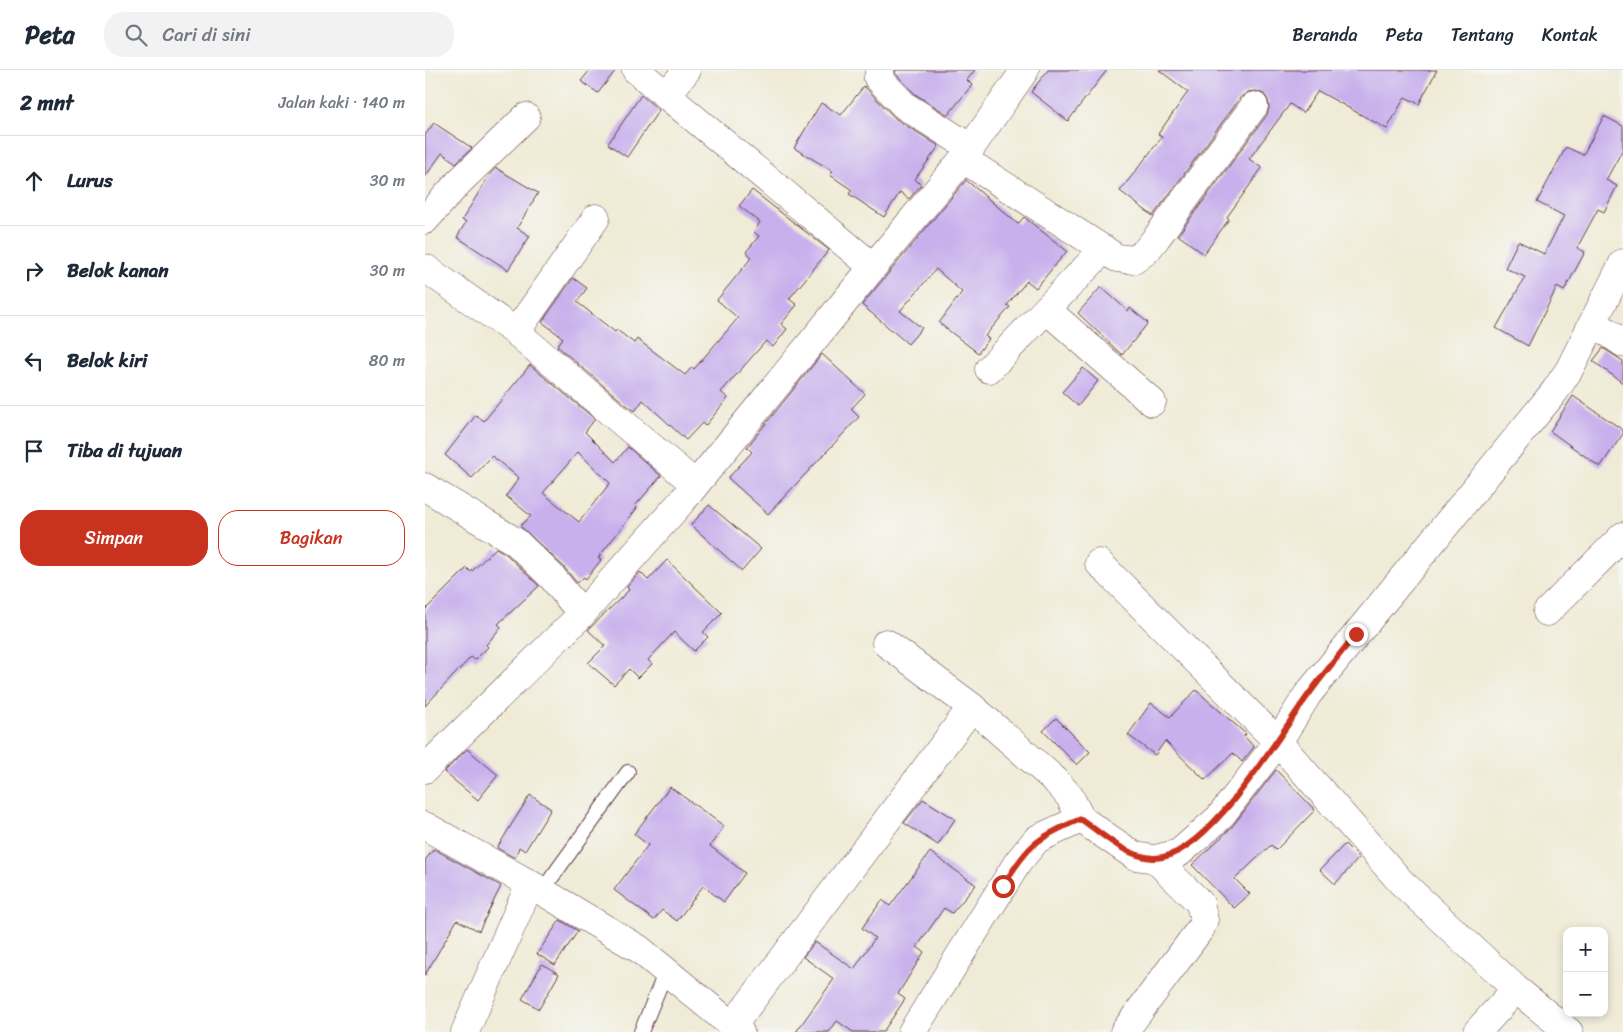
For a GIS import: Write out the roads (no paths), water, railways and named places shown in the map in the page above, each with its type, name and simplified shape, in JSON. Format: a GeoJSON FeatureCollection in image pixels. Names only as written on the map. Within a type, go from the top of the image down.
{"type":"FeatureCollection","features":[{"type":"Feature","properties":{"kind":"street"},"geometry":{"type":"LineString","coordinates":[[636,70],[873,267]]}},
{"type":"Feature","properties":{"kind":"street"},"geometry":{"type":"LineString","coordinates":[[666,96],[687,70]]}},
{"type":"Feature","properties":{"kind":"street"},"geometry":{"type":"LineString","coordinates":[[879,70],[878,78],[905,106],[967,154],[1117,258],[1134,260],[1146,251],[1254,106]]}},
{"type":"Feature","properties":{"kind":"street"},"geometry":{"type":"LineString","coordinates":[[425,768],[582,614],[695,484],[967,154],[1025,70]]}},
{"type":"Feature","properties":{"kind":"street"},"geometry":{"type":"LineString","coordinates":[[425,220],[459,182],[526,117]]}},
{"type":"Feature","properties":{"kind":"street"},"geometry":{"type":"LineString","coordinates":[[516,332],[596,218]]}},
{"type":"Feature","properties":{"kind":"street"},"geometry":{"type":"LineString","coordinates":[[989,369],[1104,249]]}},
{"type":"Feature","properties":{"kind":"street"},"geometry":{"type":"LineString","coordinates":[[886,643],[972,707],[1056,781],[1071,797],[1081,819],[1135,856],[1155,859],[1179,853],[1219,818],[1278,742],[1314,687],[1555,391],[1569,370],[1623,263]]}},
{"type":"Feature","properties":{"kind":"street"},"geometry":{"type":"LineString","coordinates":[[425,268],[516,332],[695,484]]}},
{"type":"Feature","properties":{"kind":"street"},"geometry":{"type":"LineString","coordinates":[[1047,310],[1153,402]]}},
{"type":"Feature","properties":{"kind":"street"},"geometry":{"type":"LineString","coordinates":[[1593,322],[1623,343]]}},
{"type":"Feature","properties":{"kind":"street"},"geometry":{"type":"LineString","coordinates":[[425,487],[516,542],[552,577],[582,614]]}},
{"type":"Feature","properties":{"kind":"street"},"geometry":{"type":"LineString","coordinates":[[1547,612],[1623,536]]}},
{"type":"Feature","properties":{"kind":"street"},"geometry":{"type":"LineString","coordinates":[[1099,563],[1278,742],[1401,882],[1516,989],[1569,1032]]}},
{"type":"Feature","properties":{"kind":"street"},"geometry":{"type":"LineString","coordinates":[[425,826],[536,888],[639,949],[737,1029],[972,707]]}},
{"type":"Feature","properties":{"kind":"street"},"geometry":{"type":"LineString","coordinates":[[912,1032],[1017,862],[1037,839],[1081,819]]}},
{"type":"Feature","properties":{"kind":"street"},"geometry":{"type":"LineString","coordinates":[[1124,1032],[1205,920],[1200,903],[1155,859]]}},
{"type":"Feature","properties":{"kind":"street"},"geometry":{"type":"LineString","coordinates":[[465,1032],[536,888]]}},
{"type":"Feature","properties":{"kind":"street"},"geometry":{"type":"LineString","coordinates":[[1477,1032],[1516,989]]}},
{"type":"Feature","properties":{"kind":"lane"},"geometry":{"type":"LineString","coordinates":[[536,888],[628,772]]}},
{"type":"Feature","properties":{"kind":"lane"},"geometry":{"type":"LineString","coordinates":[[641,1032],[666,971]]}}]}
